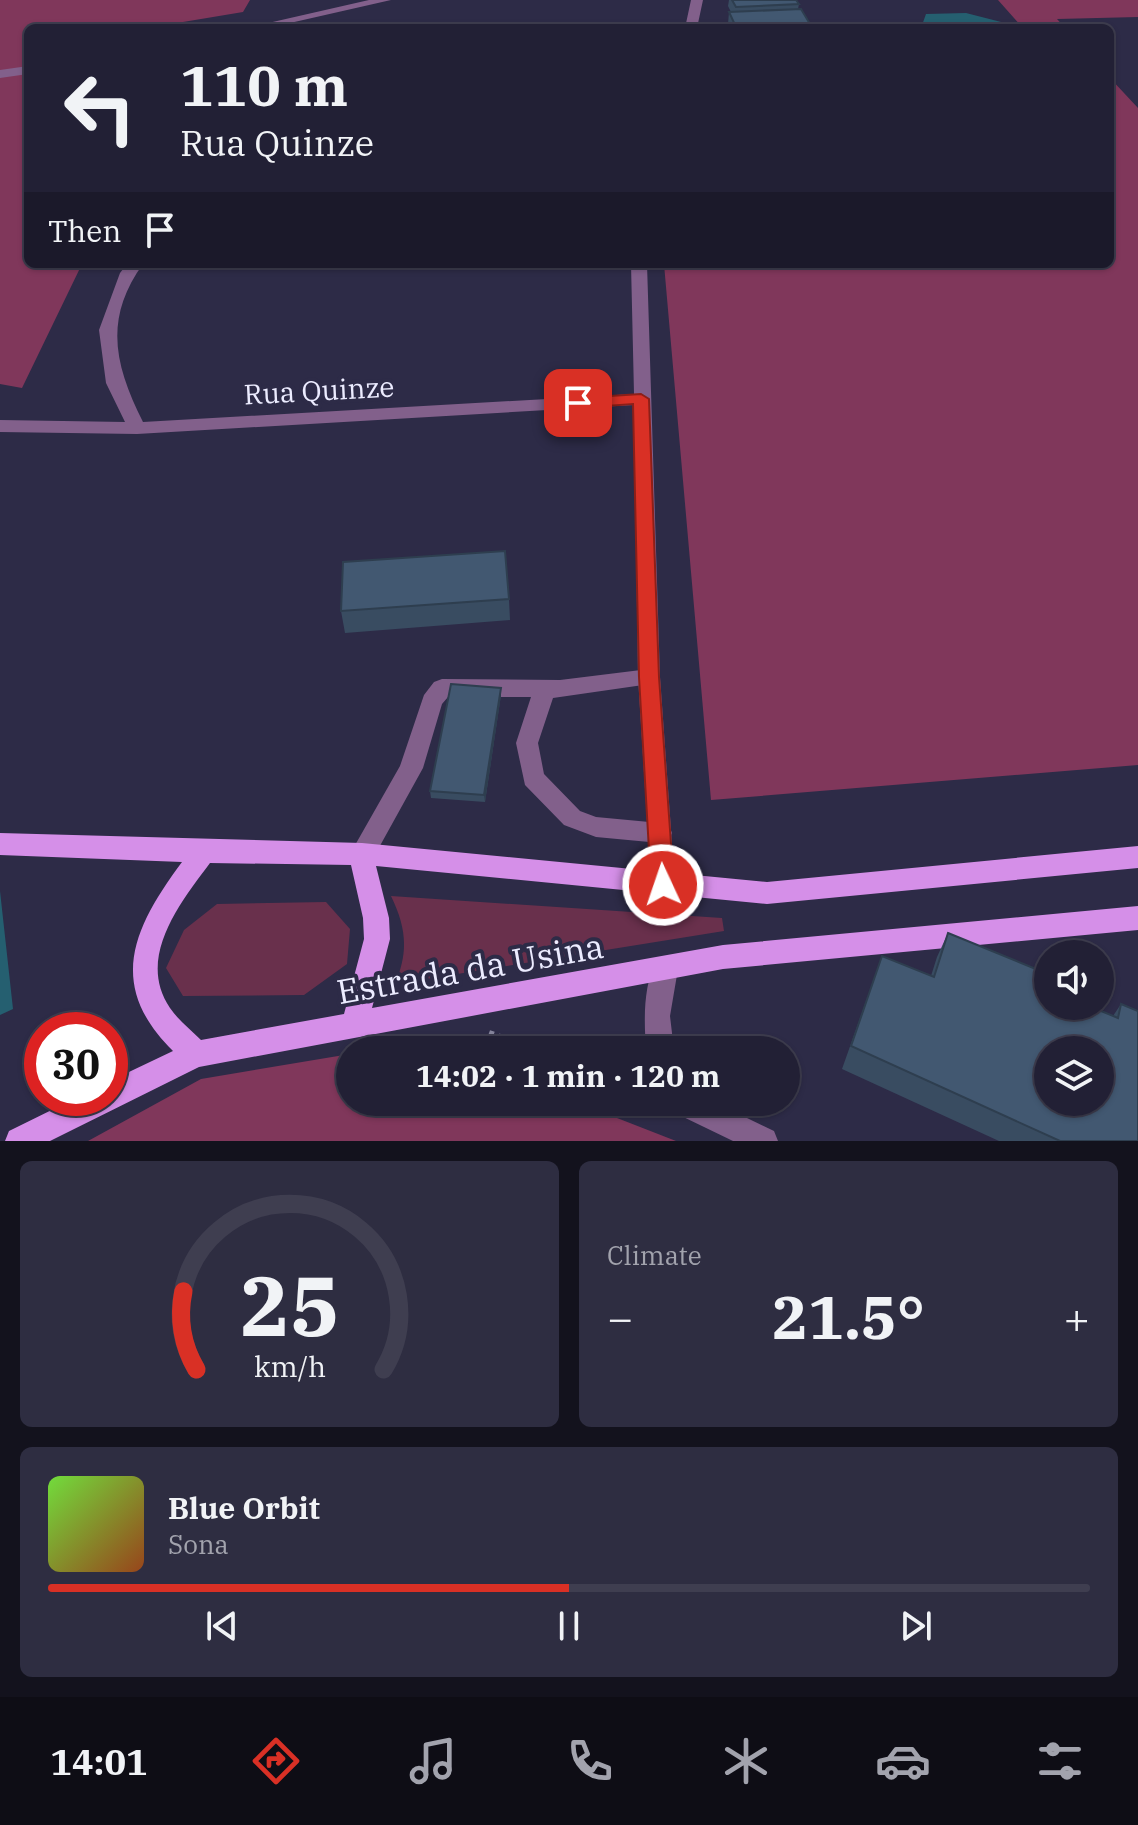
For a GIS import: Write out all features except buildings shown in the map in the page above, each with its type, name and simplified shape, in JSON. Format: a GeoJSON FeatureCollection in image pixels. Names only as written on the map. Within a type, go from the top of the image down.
{"type":"FeatureCollection","features":[{"type":"Feature","properties":{"kind":"main road"},"geometry":{"type":"LineString","coordinates":[[0,844],[362,854],[767,893],[1138,857]]}},
{"type":"Feature","properties":{"kind":"main road"},"geometry":{"type":"LineString","coordinates":[[196,1054],[159,1016],[145,979],[149,932],[204,852]]}},
{"type":"Feature","properties":{"kind":"main road"},"geometry":{"type":"LineString","coordinates":[[354,1024],[372,964],[377,928],[372,898],[364,877],[362,854]]}},
{"type":"Feature","properties":{"kind":"main road","name":"Estrada da Usina"},"geometry":{"type":"LineString","coordinates":[[128,1087],[196,1054],[723,957],[1138,918]]}},
{"type":"Feature","properties":{"kind":"main road","name":"Estrada da Usina"},"geometry":{"type":"LineString","coordinates":[[19,1141],[70,1116]]}},
{"type":"Feature","properties":{"kind":"street"},"geometry":{"type":"LineString","coordinates":[[310,22],[385,0]]}},
{"type":"Feature","properties":{"kind":"street"},"geometry":{"type":"LineString","coordinates":[[692,24],[697,0]]}},
{"type":"Feature","properties":{"kind":"street"},"geometry":{"type":"LineString","coordinates":[[0,74],[24,71]]}},
{"type":"Feature","properties":{"kind":"street"},"geometry":{"type":"LineString","coordinates":[[132,268],[107,330],[115,383],[137,428]]}},
{"type":"Feature","properties":{"kind":"street"},"geometry":{"type":"LineString","coordinates":[[639,268],[649,677],[663,885]]}},
{"type":"Feature","properties":{"kind":"street","name":"Rua Quinze"},"geometry":{"type":"LineString","coordinates":[[0,426],[137,428],[641,399]]}},
{"type":"Feature","properties":{"kind":"street"},"geometry":{"type":"LineString","coordinates":[[362,854],[411,768],[432,701],[442,688],[576,688],[649,677]]}},
{"type":"Feature","properties":{"kind":"street"},"geometry":{"type":"LineString","coordinates":[[545,688],[527,743],[533,778],[572,818],[596,827],[660,833]]}},
{"type":"Feature","properties":{"kind":"street"},"geometry":{"type":"LineString","coordinates":[[659,1036],[657,1016],[665,969]]}},
{"type":"Feature","properties":{"kind":"street"},"geometry":{"type":"LineString","coordinates":[[712,1116],[764,1141]]}},
{"type":"Feature","properties":{"kind":"shaded area"},"geometry":{"type":"Polygon","coordinates":[[[0,0],[250,0],[243,12],[171,24],[24,24],[24,268],[80,268],[22,388],[0,384],[0,0]]]}},
{"type":"Feature","properties":{"kind":"shaded area"},"geometry":{"type":"Polygon","coordinates":[[[998,0],[1138,0],[1138,17],[1057,19],[1061,24],[1019,24],[998,0]]]}},
{"type":"Feature","properties":{"kind":"shaded area"},"geometry":{"type":"Polygon","coordinates":[[[1114,82],[1138,108],[1138,765],[711,800],[664,268],[1114,268],[1114,82]]]}},
{"type":"Feature","properties":{"kind":"shaded area"},"geometry":{"type":"Polygon","coordinates":[[[391,896],[722,918],[724,931],[395,984],[404,939],[391,896]]]}},
{"type":"Feature","properties":{"kind":"shaded area"},"geometry":{"type":"Polygon","coordinates":[[[326,902],[350,929],[347,964],[304,995],[183,996],[166,968],[184,930],[217,904],[326,902]]]}},
{"type":"Feature","properties":{"kind":"shaded area"},"geometry":{"type":"Polygon","coordinates":[[[336,1056],[336,1116],[612,1116],[676,1141],[88,1141],[201,1079],[336,1056]]]}},
{"type":"Feature","properties":{"kind":"water"},"geometry":{"type":"Polygon","coordinates":[[[966,13],[1006,24],[922,24],[926,14],[966,13]]]}},
{"type":"Feature","properties":{"kind":"water"},"geometry":{"type":"Polygon","coordinates":[[[0,891],[13,1009],[0,1015],[0,891]]]}},
{"type":"Feature","properties":{"kind":"route"},"geometry":{"type":"LineString","coordinates":[[578,403],[641,399],[649,677],[663,885]]}}]}
